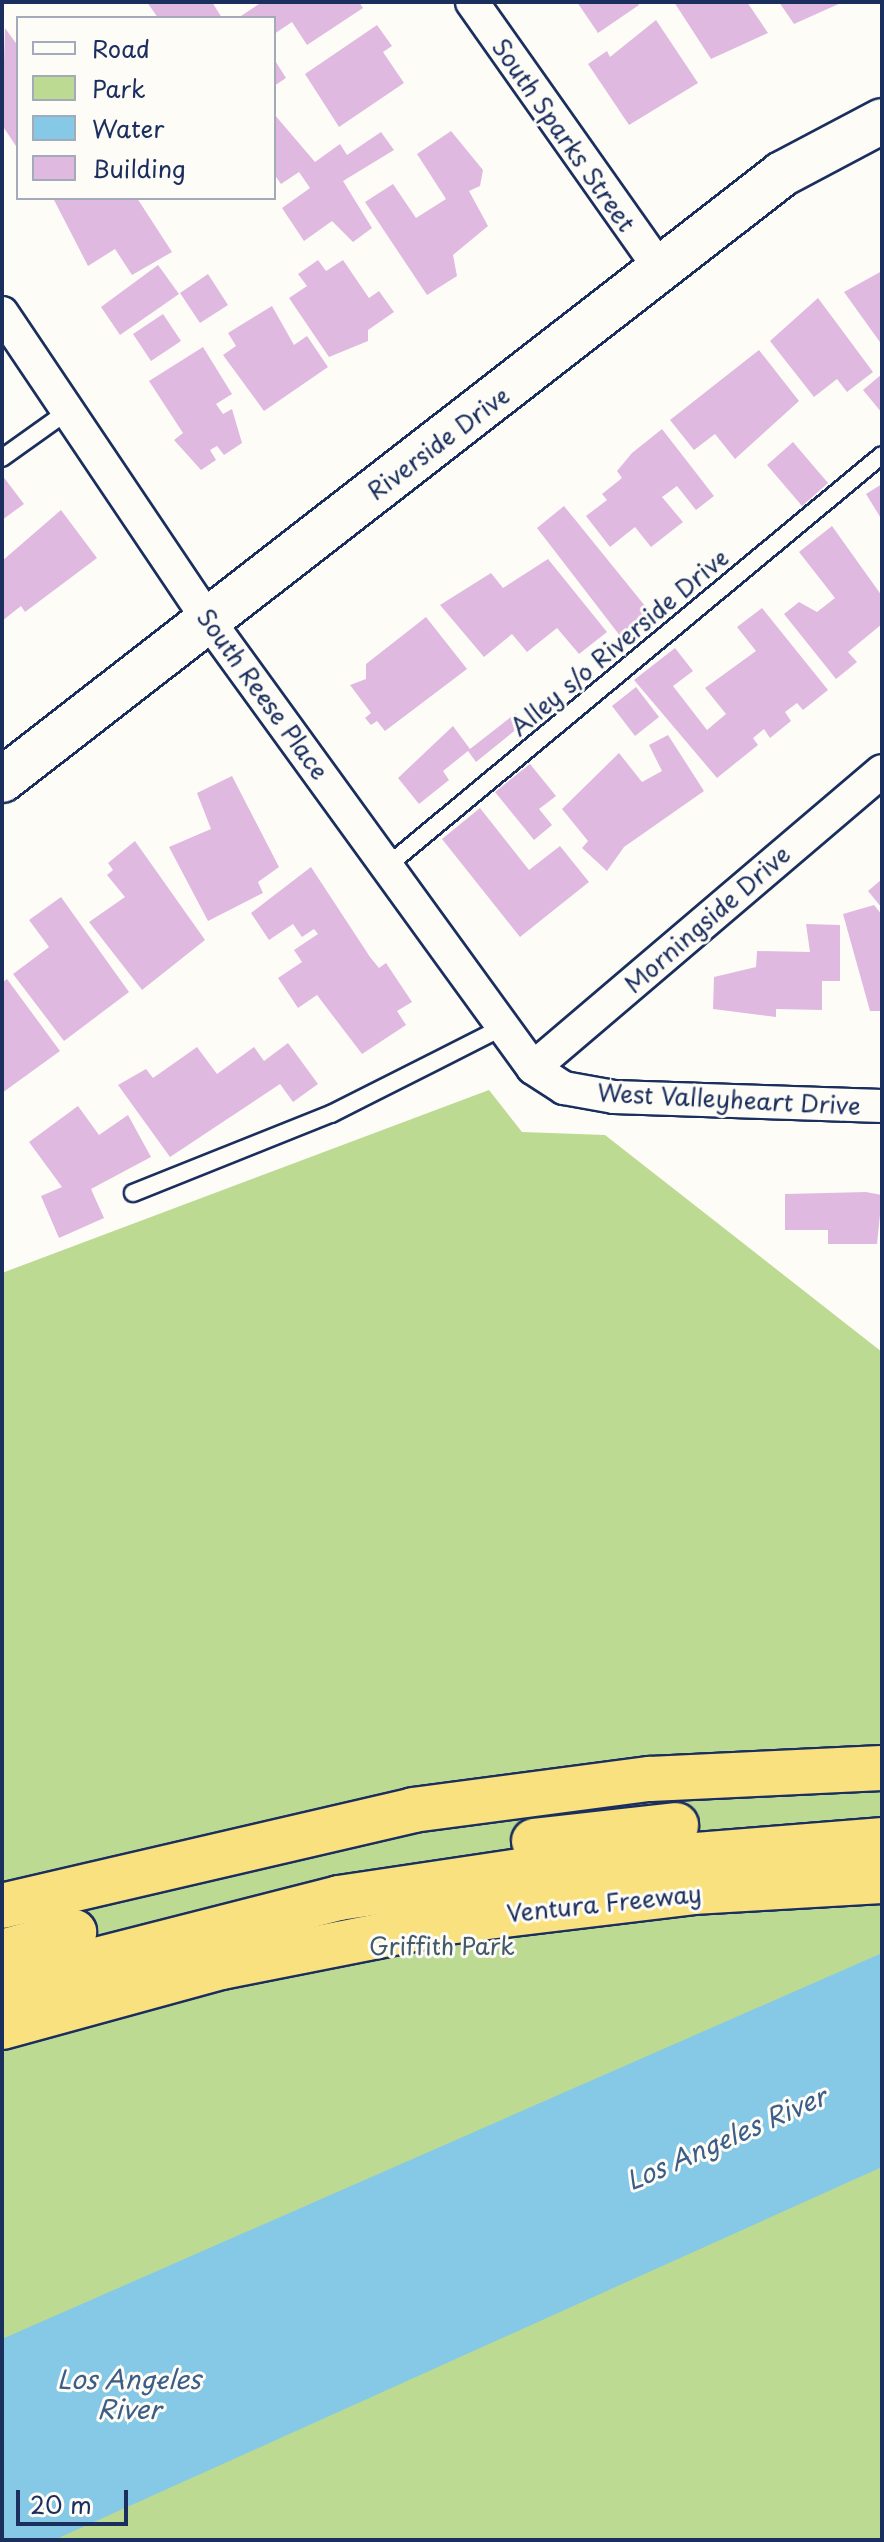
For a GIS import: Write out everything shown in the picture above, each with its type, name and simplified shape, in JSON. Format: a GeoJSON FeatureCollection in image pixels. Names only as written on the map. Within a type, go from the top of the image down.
{"type":"FeatureCollection","features":[{"type":"Feature","properties":{"kind":"highway"},"geometry":{"type":"LineString","coordinates":[[2,1906],[413,1810],[650,1779],[882,1768]]}},
{"type":"Feature","properties":{"kind":"highway"},"geometry":{"type":"LineString","coordinates":[[2,1952],[277,1881],[491,1847],[599,1831],[882,1814]]}},
{"type":"Feature","properties":{"kind":"highway"},"geometry":{"type":"LineString","coordinates":[[2,1984],[339,1898],[547,1867],[882,1840]]}},
{"type":"Feature","properties":{"kind":"highway","name":"Ventura Freeway"},"geometry":{"type":"LineString","coordinates":[[2,2027],[222,1967],[455,1921],[693,1892],[882,1881]]}},
{"type":"Feature","properties":{"kind":"main road","name":"Riverside Drive"},"geometry":{"type":"LineString","coordinates":[[2,780],[782,174],[882,121]]}},
{"type":"Feature","properties":{"kind":"street","name":"South Sparks Street"},"geometry":{"type":"LineString","coordinates":[[472,2],[659,267]]}},
{"type":"Feature","properties":{"kind":"street","name":"South Reese Place"},"geometry":{"type":"LineString","coordinates":[[2,313],[208,620],[533,1068]]}},
{"type":"Feature","properties":{"kind":"street","name":"Morningside Drive"},"geometry":{"type":"LineString","coordinates":[[533,1068],[882,771]]}},
{"type":"Feature","properties":{"kind":"street","name":"West Valleyheart Drive"},"geometry":{"type":"LineString","coordinates":[[533,1068],[564,1088],[614,1097],[882,1106]]}},
{"type":"Feature","properties":{"kind":"lane"},"geometry":{"type":"LineString","coordinates":[[2,458],[68,411]]}},
{"type":"Feature","properties":{"kind":"lane","name":"Alley s/o Riverside Drive"},"geometry":{"type":"LineString","coordinates":[[387,866],[882,455]]}},
{"type":"Feature","properties":{"kind":"lane"},"geometry":{"type":"LineString","coordinates":[[133,1193],[331,1114],[503,1027]]}},
{"type":"Feature","properties":{"kind":"green space","name":"Griffith Park"},"geometry":{"type":"Polygon","coordinates":[[[489,1090],[522,1132],[605,1135],[882,1352],[882,2540],[2,2540],[2,1273],[489,1090]]]}},
{"type":"Feature","properties":{"kind":"water","name":"Los Angeles River"},"geometry":{"type":"Polygon","coordinates":[[[882,1953],[882,2167],[54,2540],[2,2540],[2,2339],[882,1953]]]}},
{"type":"Feature","properties":{"kind":"building"},"geometry":{"type":"Polygon","coordinates":[[[147,2],[212,2],[221,16],[157,16],[147,2]]]}},
{"type":"Feature","properties":{"kind":"building"},"geometry":{"type":"Polygon","coordinates":[[[262,2],[359,2],[363,8],[307,45],[292,22],[276,33],[276,16],[241,16],[262,2]]]}},
{"type":"Feature","properties":{"kind":"building"},"geometry":{"type":"Polygon","coordinates":[[[577,2],[637,2],[639,5],[598,33],[577,2]]]}},
{"type":"Feature","properties":{"kind":"building"},"geometry":{"type":"Polygon","coordinates":[[[674,2],[747,2],[768,33],[711,59],[674,2]]]}},
{"type":"Feature","properties":{"kind":"building"},"geometry":{"type":"Polygon","coordinates":[[[779,2],[843,2],[794,24],[779,2]]]}},
{"type":"Feature","properties":{"kind":"building"},"geometry":{"type":"Polygon","coordinates":[[[656,20],[698,83],[629,125],[588,64],[607,51],[610,57],[656,20]]]}},
{"type":"Feature","properties":{"kind":"building"},"geometry":{"type":"Polygon","coordinates":[[[377,25],[392,46],[383,52],[404,83],[339,127],[305,74],[377,25]]]}},
{"type":"Feature","properties":{"kind":"building"},"geometry":{"type":"Polygon","coordinates":[[[5,28],[16,43],[16,146],[2,125],[5,28]]]}},
{"type":"Feature","properties":{"kind":"building"},"geometry":{"type":"Polygon","coordinates":[[[276,62],[286,78],[276,85],[276,62]]]}},
{"type":"Feature","properties":{"kind":"building"},"geometry":{"type":"Polygon","coordinates":[[[276,116],[315,162],[340,144],[347,155],[381,132],[394,150],[343,181],[372,228],[353,242],[332,221],[304,241],[282,208],[310,188],[299,172],[281,184],[276,177],[276,116]]]}},
{"type":"Feature","properties":{"kind":"building"},"geometry":{"type":"Polygon","coordinates":[[[451,131],[483,170],[480,186],[469,191],[488,226],[453,255],[457,276],[427,295],[365,202],[393,184],[416,218],[446,199],[417,154],[451,131]]]}},
{"type":"Feature","properties":{"kind":"building"},"geometry":{"type":"Polygon","coordinates":[[[54,200],[138,200],[172,252],[132,275],[115,249],[88,266],[54,200]]]}},
{"type":"Feature","properties":{"kind":"building"},"geometry":{"type":"Polygon","coordinates":[[[318,260],[326,271],[343,260],[369,298],[379,291],[394,312],[368,330],[368,341],[329,357],[289,298],[307,286],[298,274],[318,260]]]}},
{"type":"Feature","properties":{"kind":"building"},"geometry":{"type":"Polygon","coordinates":[[[158,265],[179,294],[120,335],[101,307],[158,265]]]}},
{"type":"Feature","properties":{"kind":"building"},"geometry":{"type":"Polygon","coordinates":[[[882,271],[882,345],[844,292],[882,271]]]}},
{"type":"Feature","properties":{"kind":"building"},"geometry":{"type":"Polygon","coordinates":[[[208,274],[228,305],[200,323],[180,293],[208,274]]]}},
{"type":"Feature","properties":{"kind":"building"},"geometry":{"type":"Polygon","coordinates":[[[818,298],[873,372],[847,392],[837,379],[814,397],[770,341],[818,298]]]}},
{"type":"Feature","properties":{"kind":"building"},"geometry":{"type":"Polygon","coordinates":[[[272,306],[294,345],[307,336],[328,367],[264,411],[223,355],[236,346],[228,333],[272,306]]]}},
{"type":"Feature","properties":{"kind":"building"},"geometry":{"type":"Polygon","coordinates":[[[163,314],[181,341],[151,361],[133,334],[163,314]]]}},
{"type":"Feature","properties":{"kind":"building"},"geometry":{"type":"Polygon","coordinates":[[[203,347],[232,394],[216,404],[223,414],[232,409],[242,443],[224,455],[217,446],[210,450],[216,460],[201,470],[174,440],[183,433],[149,381],[203,347]]]}},
{"type":"Feature","properties":{"kind":"building"},"geometry":{"type":"Polygon","coordinates":[[[759,350],[799,401],[735,459],[715,434],[694,450],[670,420],[759,350]]]}},
{"type":"Feature","properties":{"kind":"building"},"geometry":{"type":"Polygon","coordinates":[[[882,374],[882,413],[863,390],[882,374]]]}},
{"type":"Feature","properties":{"kind":"building"},"geometry":{"type":"Polygon","coordinates":[[[662,429],[714,496],[696,510],[677,486],[662,497],[683,522],[651,547],[635,527],[610,547],[586,516],[607,500],[602,494],[622,478],[617,471],[632,453],[662,429]]]}},
{"type":"Feature","properties":{"kind":"building"},"geometry":{"type":"Polygon","coordinates":[[[793,442],[828,483],[802,506],[767,465],[793,442]]]}},
{"type":"Feature","properties":{"kind":"building"},"geometry":{"type":"Polygon","coordinates":[[[2,475],[24,504],[2,520],[2,475]]]}},
{"type":"Feature","properties":{"kind":"building"},"geometry":{"type":"Polygon","coordinates":[[[882,484],[882,520],[866,494],[882,484]]]}},
{"type":"Feature","properties":{"kind":"building"},"geometry":{"type":"Polygon","coordinates":[[[564,506],[654,617],[624,641],[537,528],[564,506]]]}},
{"type":"Feature","properties":{"kind":"building"},"geometry":{"type":"Polygon","coordinates":[[[61,510],[97,558],[25,612],[21,606],[2,621],[2,561],[61,510]]]}},
{"type":"Feature","properties":{"kind":"building"},"geometry":{"type":"Polygon","coordinates":[[[832,526],[882,596],[882,624],[848,652],[857,662],[836,679],[784,614],[799,602],[817,612],[835,598],[799,552],[832,526]]]}},
{"type":"Feature","properties":{"kind":"building"},"geometry":{"type":"Polygon","coordinates":[[[548,559],[607,632],[579,654],[557,628],[527,652],[512,634],[484,657],[440,605],[491,573],[503,588],[548,559]]]}},
{"type":"Feature","properties":{"kind":"building"},"geometry":{"type":"Polygon","coordinates":[[[762,608],[828,690],[803,710],[797,703],[785,712],[791,721],[770,738],[764,729],[753,738],[758,745],[717,778],[634,680],[675,648],[693,671],[673,686],[707,730],[726,714],[705,688],[756,651],[737,627],[762,608]]]}},
{"type":"Feature","properties":{"kind":"building"},"geometry":{"type":"Polygon","coordinates":[[[426,617],[467,669],[385,731],[377,721],[371,725],[365,718],[371,713],[350,685],[366,679],[366,664],[426,617]]]}},
{"type":"Feature","properties":{"kind":"building"},"geometry":{"type":"Polygon","coordinates":[[[636,687],[659,717],[635,736],[612,706],[636,687]]]}},
{"type":"Feature","properties":{"kind":"building"},"geometry":{"type":"Polygon","coordinates":[[[516,713],[524,723],[476,762],[468,751],[443,771],[449,780],[419,804],[398,778],[453,726],[470,749],[516,713]]]}},
{"type":"Feature","properties":{"kind":"building"},"geometry":{"type":"Polygon","coordinates":[[[668,735],[704,791],[624,847],[607,871],[582,848],[588,841],[562,809],[619,753],[642,782],[662,771],[649,745],[668,735]]]}},
{"type":"Feature","properties":{"kind":"building"},"geometry":{"type":"Polygon","coordinates":[[[530,764],[556,796],[539,809],[552,825],[534,840],[495,792],[530,764]]]}},
{"type":"Feature","properties":{"kind":"building"},"geometry":{"type":"Polygon","coordinates":[[[232,776],[279,867],[258,882],[263,893],[208,921],[169,847],[211,829],[197,793],[232,776]]]}},
{"type":"Feature","properties":{"kind":"building"},"geometry":{"type":"Polygon","coordinates":[[[480,808],[529,870],[560,846],[589,882],[520,937],[442,839],[480,808]]]}},
{"type":"Feature","properties":{"kind":"building"},"geometry":{"type":"Polygon","coordinates":[[[135,841],[205,940],[142,990],[89,922],[125,897],[107,875],[113,870],[108,863],[135,841]]]}},
{"type":"Feature","properties":{"kind":"building"},"geometry":{"type":"Polygon","coordinates":[[[311,867],[370,957],[379,968],[386,963],[412,1002],[397,1011],[406,1025],[362,1054],[317,995],[298,1008],[278,978],[302,962],[294,950],[318,934],[314,929],[302,937],[293,924],[269,940],[251,913],[311,867]]]}},
{"type":"Feature","properties":{"kind":"building"},"geometry":{"type":"Polygon","coordinates":[[[882,879],[882,908],[868,891],[882,879]]]}},
{"type":"Feature","properties":{"kind":"building"},"geometry":{"type":"Polygon","coordinates":[[[61,897],[129,992],[64,1041],[13,974],[49,947],[29,920],[61,897]]]}},
{"type":"Feature","properties":{"kind":"building"},"geometry":{"type":"Polygon","coordinates":[[[874,905],[882,915],[882,1011],[870,1011],[843,914],[874,905]]]}},
{"type":"Feature","properties":{"kind":"building"},"geometry":{"type":"Polygon","coordinates":[[[806,924],[840,925],[840,981],[822,981],[822,1010],[776,1009],[776,1017],[713,1009],[714,977],[756,967],[757,951],[810,952],[806,924]]]}},
{"type":"Feature","properties":{"kind":"building"},"geometry":{"type":"Polygon","coordinates":[[[7,979],[60,1051],[2,1093],[2,983],[7,979]]]}},
{"type":"Feature","properties":{"kind":"building"},"geometry":{"type":"Polygon","coordinates":[[[288,1043],[318,1084],[293,1102],[280,1084],[170,1157],[118,1085],[146,1069],[153,1078],[197,1047],[217,1074],[254,1047],[264,1061],[288,1043]]]}},
{"type":"Feature","properties":{"kind":"building"},"geometry":{"type":"Polygon","coordinates":[[[78,1106],[99,1135],[128,1115],[151,1157],[91,1189],[104,1218],[59,1238],[41,1196],[62,1187],[29,1142],[78,1106]]]}},
{"type":"Feature","properties":{"kind":"building"},"geometry":{"type":"Polygon","coordinates":[[[866,1192],[882,1195],[877,1244],[828,1244],[828,1230],[785,1230],[785,1194],[866,1192]]]}}]}
